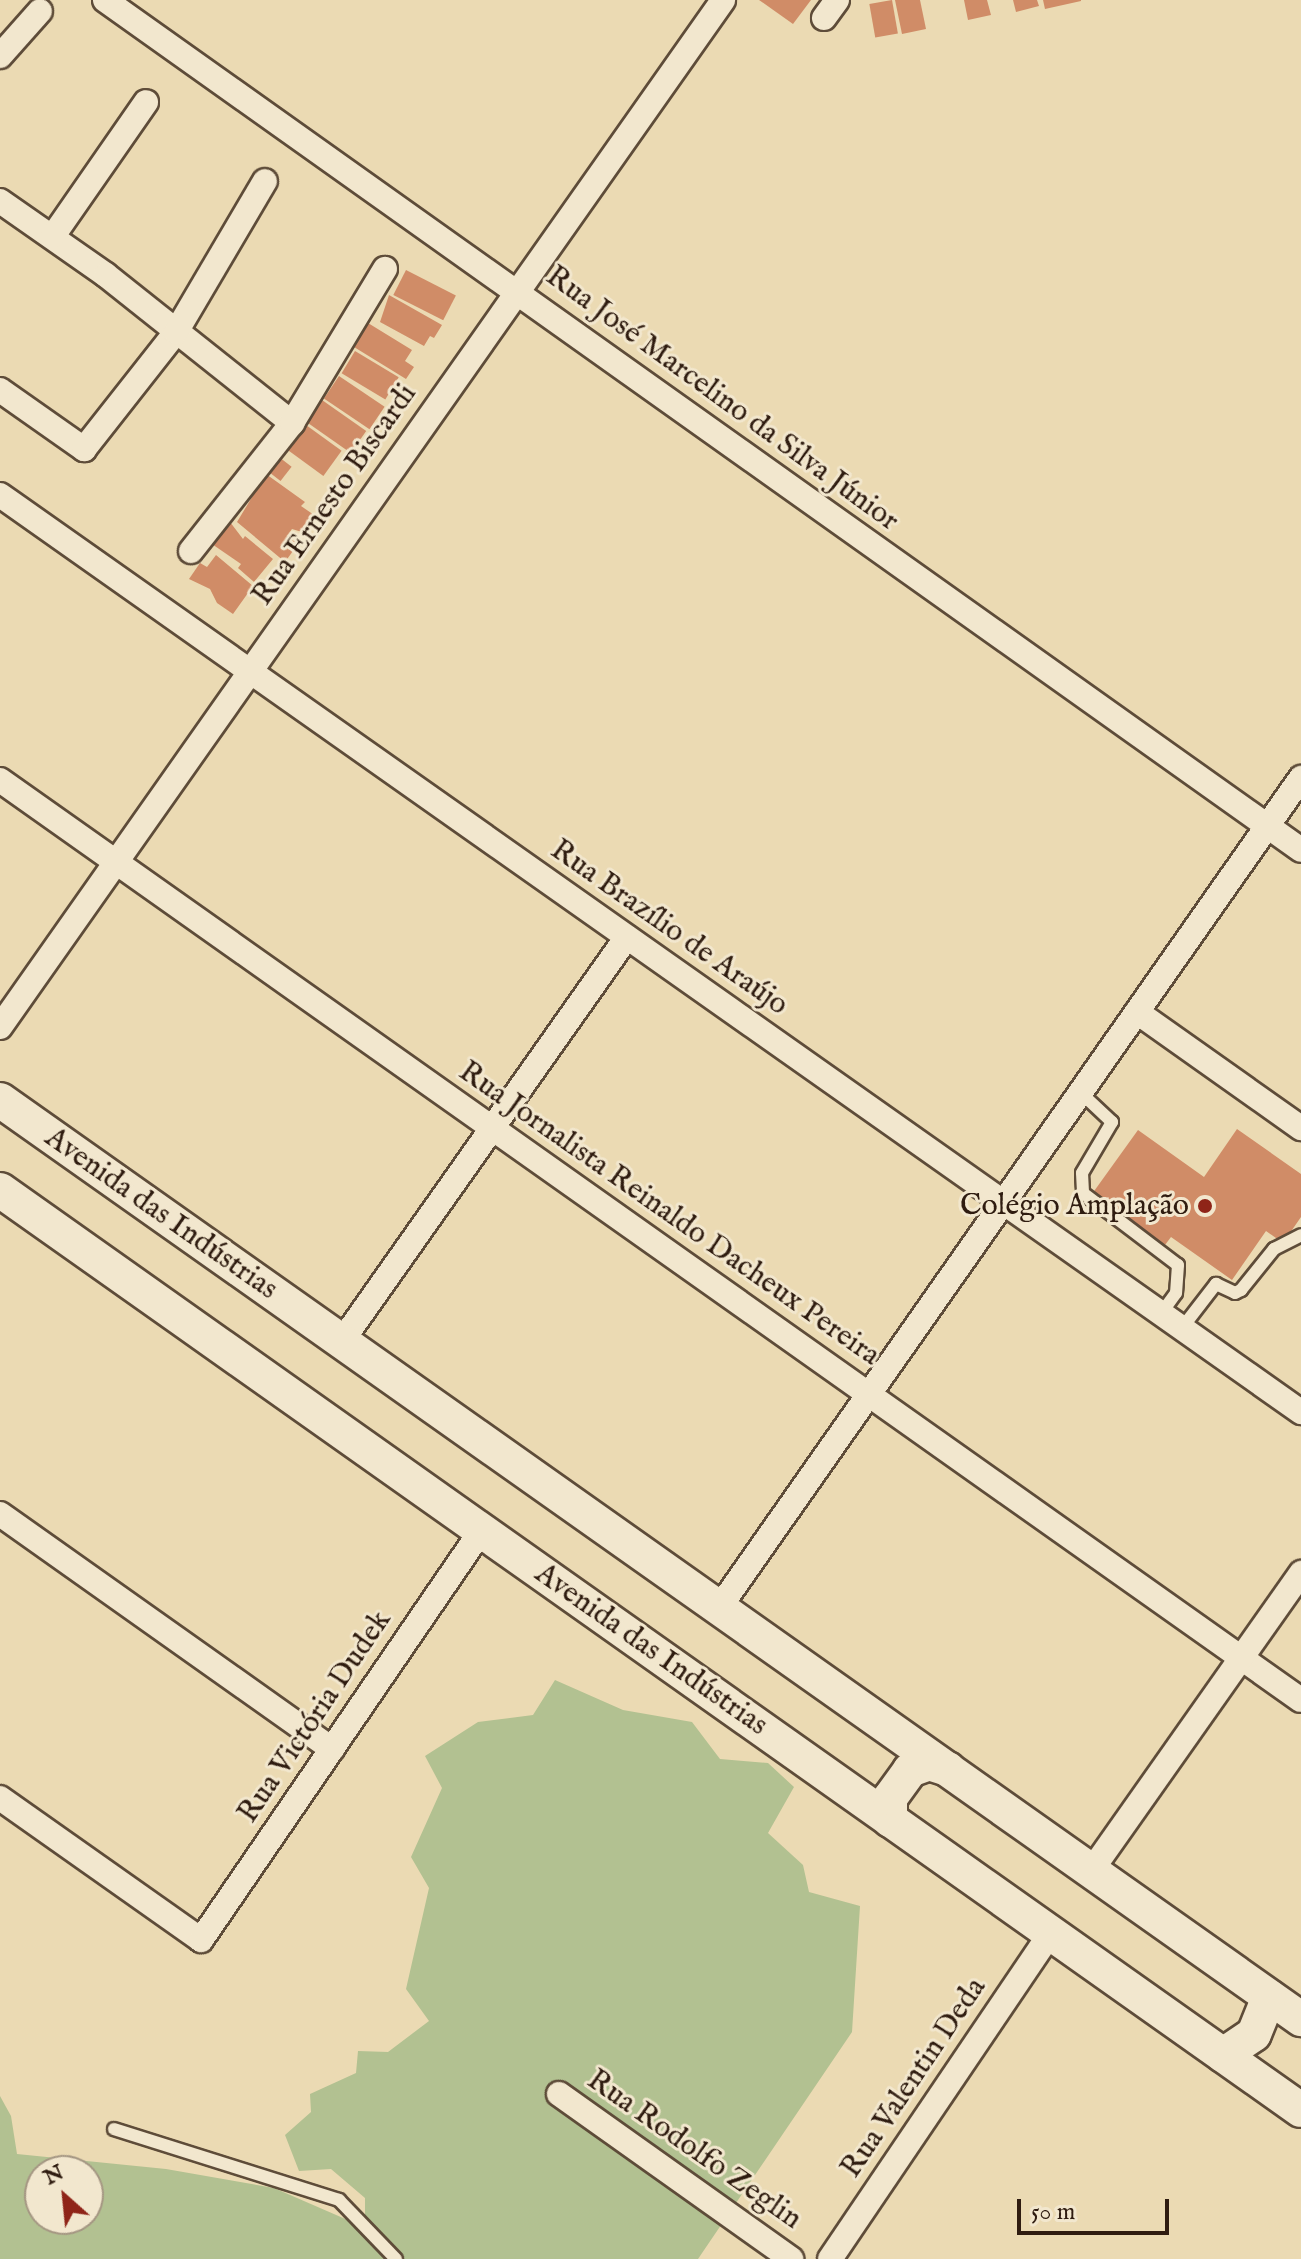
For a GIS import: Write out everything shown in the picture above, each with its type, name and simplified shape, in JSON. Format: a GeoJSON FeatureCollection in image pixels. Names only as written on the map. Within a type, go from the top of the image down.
{"type":"FeatureCollection","features":[{"type":"Feature","properties":{"kind":"main road","name":"Avenida das Indústrias"},"geometry":{"type":"LineString","coordinates":[[0,1100],[1301,2019]]}},
{"type":"Feature","properties":{"kind":"main road","name":"Avenida das Indústrias"},"geometry":{"type":"LineString","coordinates":[[0,1190],[1301,2110]]}},
{"type":"Feature","properties":{"kind":"main road"},"geometry":{"type":"LineString","coordinates":[[890,1820],[890,1798],[910,1770],[929,1763],[948,1769]]}},
{"type":"Feature","properties":{"kind":"main road"},"geometry":{"type":"LineString","coordinates":[[1223,2055],[1254,2034],[1269,1997]]}},
{"type":"Feature","properties":{"kind":"street","name":"Rua José Marcelino da Silva Júnior"},"geometry":{"type":"LineString","coordinates":[[105,0],[1301,850]]}},
{"type":"Feature","properties":{"kind":"street","name":"Rua Ernesto Biscardi"},"geometry":{"type":"LineString","coordinates":[[0,1027],[723,0]]}},
{"type":"Feature","properties":{"kind":"street"},"geometry":{"type":"LineString","coordinates":[[0,56],[40,11]]}},
{"type":"Feature","properties":{"kind":"street"},"geometry":{"type":"LineString","coordinates":[[53,236],[146,102]]}},
{"type":"Feature","properties":{"kind":"street"},"geometry":{"type":"LineString","coordinates":[[0,390],[84,449],[176,332],[265,181]]}},
{"type":"Feature","properties":{"kind":"street"},"geometry":{"type":"LineString","coordinates":[[0,201],[53,236],[292,423]]}},
{"type":"Feature","properties":{"kind":"street"},"geometry":{"type":"LineString","coordinates":[[191,551],[292,423],[385,269]]}},
{"type":"Feature","properties":{"kind":"street","name":"Rua Brazílio de Araújo"},"geometry":{"type":"LineString","coordinates":[[0,495],[1301,1412]]}},
{"type":"Feature","properties":{"kind":"street"},"geometry":{"type":"LineString","coordinates":[[719,1608],[1301,778]]}},
{"type":"Feature","properties":{"kind":"street","name":"Rua Jornalista Reinaldo Dacheux Pereira"},"geometry":{"type":"LineString","coordinates":[[0,780],[1301,1700]]}},
{"type":"Feature","properties":{"kind":"street"},"geometry":{"type":"LineString","coordinates":[[342,1341],[627,937]]}},
{"type":"Feature","properties":{"kind":"street"},"geometry":{"type":"LineString","coordinates":[[1137,1012],[1301,1128]]}},
{"type":"Feature","properties":{"kind":"street"},"geometry":{"type":"LineString","coordinates":[[0,1514],[332,1749]]}},
{"type":"Feature","properties":{"kind":"street","name":"Rua Victória Dudek"},"geometry":{"type":"LineString","coordinates":[[0,1798],[201,1940],[482,1530]]}},
{"type":"Feature","properties":{"kind":"street"},"geometry":{"type":"LineString","coordinates":[[1091,1871],[1301,1573]]}},
{"type":"Feature","properties":{"kind":"street","name":"Rua Valentin Deda"},"geometry":{"type":"LineString","coordinates":[[830,2259],[1051,1933]]}},
{"type":"Feature","properties":{"kind":"street","name":"Rua Rodolfo Zeglin"},"geometry":{"type":"LineString","coordinates":[[559,2094],[791,2259]]}},
{"type":"Feature","properties":{"kind":"lane"},"geometry":{"type":"LineString","coordinates":[[1080,1092],[1112,1122],[1082,1173],[1083,1193],[1178,1265],[1176,1293],[1161,1314]]}},
{"type":"Feature","properties":{"kind":"lane"},"geometry":{"type":"LineString","coordinates":[[1182,1328],[1216,1284],[1235,1293],[1241,1290],[1274,1249],[1301,1235]]}},
{"type":"Feature","properties":{"kind":"lane"},"geometry":{"type":"LineString","coordinates":[[114,2129],[339,2200],[396,2259]]}},
{"type":"Feature","properties":{"kind":"green space"},"geometry":{"type":"Polygon","coordinates":[[[555,1680],[623,1710],[692,1722],[720,1759],[768,1763],[794,1787],[768,1833],[803,1865],[809,1892],[860,1906],[852,2032],[698,2259],[0,2259],[0,2096],[11,2116],[17,2154],[27,2155],[24,2155],[24,2235],[104,2235],[104,2163],[166,2169],[274,2188],[350,2221],[365,2221],[365,2198],[331,2169],[299,2171],[285,2135],[311,2112],[310,2094],[356,2073],[358,2051],[388,2052],[429,2021],[406,1989],[429,1888],[411,1857],[442,1788],[425,1756],[478,1722],[533,1715],[555,1680]]]}},
{"type":"Feature","properties":{"kind":"building"},"geometry":{"type":"Polygon","coordinates":[[[759,0],[811,0],[793,24],[759,0]]]}},
{"type":"Feature","properties":{"kind":"building"},"geometry":{"type":"Polygon","coordinates":[[[892,0],[898,33],[875,37],[869,4],[892,0]]]}},
{"type":"Feature","properties":{"kind":"building"},"geometry":{"type":"Polygon","coordinates":[[[895,0],[920,0],[926,29],[902,34],[895,0]]]}},
{"type":"Feature","properties":{"kind":"building"},"geometry":{"type":"Polygon","coordinates":[[[964,0],[987,0],[991,15],[968,20],[964,0]]]}},
{"type":"Feature","properties":{"kind":"building"},"geometry":{"type":"Polygon","coordinates":[[[1013,0],[1037,0],[1039,6],[1016,12],[1013,0]]]}},
{"type":"Feature","properties":{"kind":"building"},"geometry":{"type":"Polygon","coordinates":[[[1043,0],[1081,0],[1081,1],[1045,9],[1043,0]]]}},
{"type":"Feature","properties":{"kind":"building"},"geometry":{"type":"Polygon","coordinates":[[[406,270],[456,295],[443,320],[393,295],[406,270]]]}},
{"type":"Feature","properties":{"kind":"building"},"geometry":{"type":"Polygon","coordinates":[[[389,295],[442,325],[434,338],[430,336],[424,346],[380,322],[389,295]]]}},
{"type":"Feature","properties":{"kind":"building"},"geometry":{"type":"Polygon","coordinates":[[[368,323],[412,350],[405,361],[414,367],[406,379],[354,347],[368,323]]]}},
{"type":"Feature","properties":{"kind":"building"},"geometry":{"type":"Polygon","coordinates":[[[355,351],[399,377],[385,400],[342,373],[355,351]]]}},
{"type":"Feature","properties":{"kind":"building"},"geometry":{"type":"Polygon","coordinates":[[[339,376],[385,407],[369,429],[324,398],[339,376]]]}},
{"type":"Feature","properties":{"kind":"building"},"geometry":{"type":"Polygon","coordinates":[[[322,400],[366,431],[351,453],[307,422],[322,400]]]}},
{"type":"Feature","properties":{"kind":"building"},"geometry":{"type":"Polygon","coordinates":[[[306,425],[342,451],[323,476],[288,450],[306,425]]]}},
{"type":"Feature","properties":{"kind":"building"},"geometry":{"type":"Polygon","coordinates":[[[279,457],[292,467],[281,481],[268,471],[279,457]]]}},
{"type":"Feature","properties":{"kind":"building"},"geometry":{"type":"Polygon","coordinates":[[[266,474],[305,502],[301,506],[317,517],[305,533],[292,529],[287,536],[298,544],[285,562],[237,522],[266,474]]]}},
{"type":"Feature","properties":{"kind":"building"},"geometry":{"type":"Polygon","coordinates":[[[230,522],[243,539],[245,536],[273,559],[254,582],[238,568],[241,564],[209,542],[230,522]]]}},
{"type":"Feature","properties":{"kind":"building"},"geometry":{"type":"Polygon","coordinates":[[[216,555],[253,586],[233,614],[217,603],[210,589],[189,579],[200,563],[207,567],[216,555]]]}},
{"type":"Feature","properties":{"kind":"building","name":"Colégio Amplação"},"geometry":{"type":"Polygon","coordinates":[[[1237,1129],[1301,1174],[1301,1217],[1283,1243],[1266,1231],[1232,1280],[1171,1237],[1165,1245],[1092,1194],[1138,1130],[1204,1177],[1237,1129]]]}},
{"type":"Feature","properties":{"kind":"place","name":"Colégio Amplação"},"geometry":{"type":"Point","coordinates":[1205,1206]}}]}
